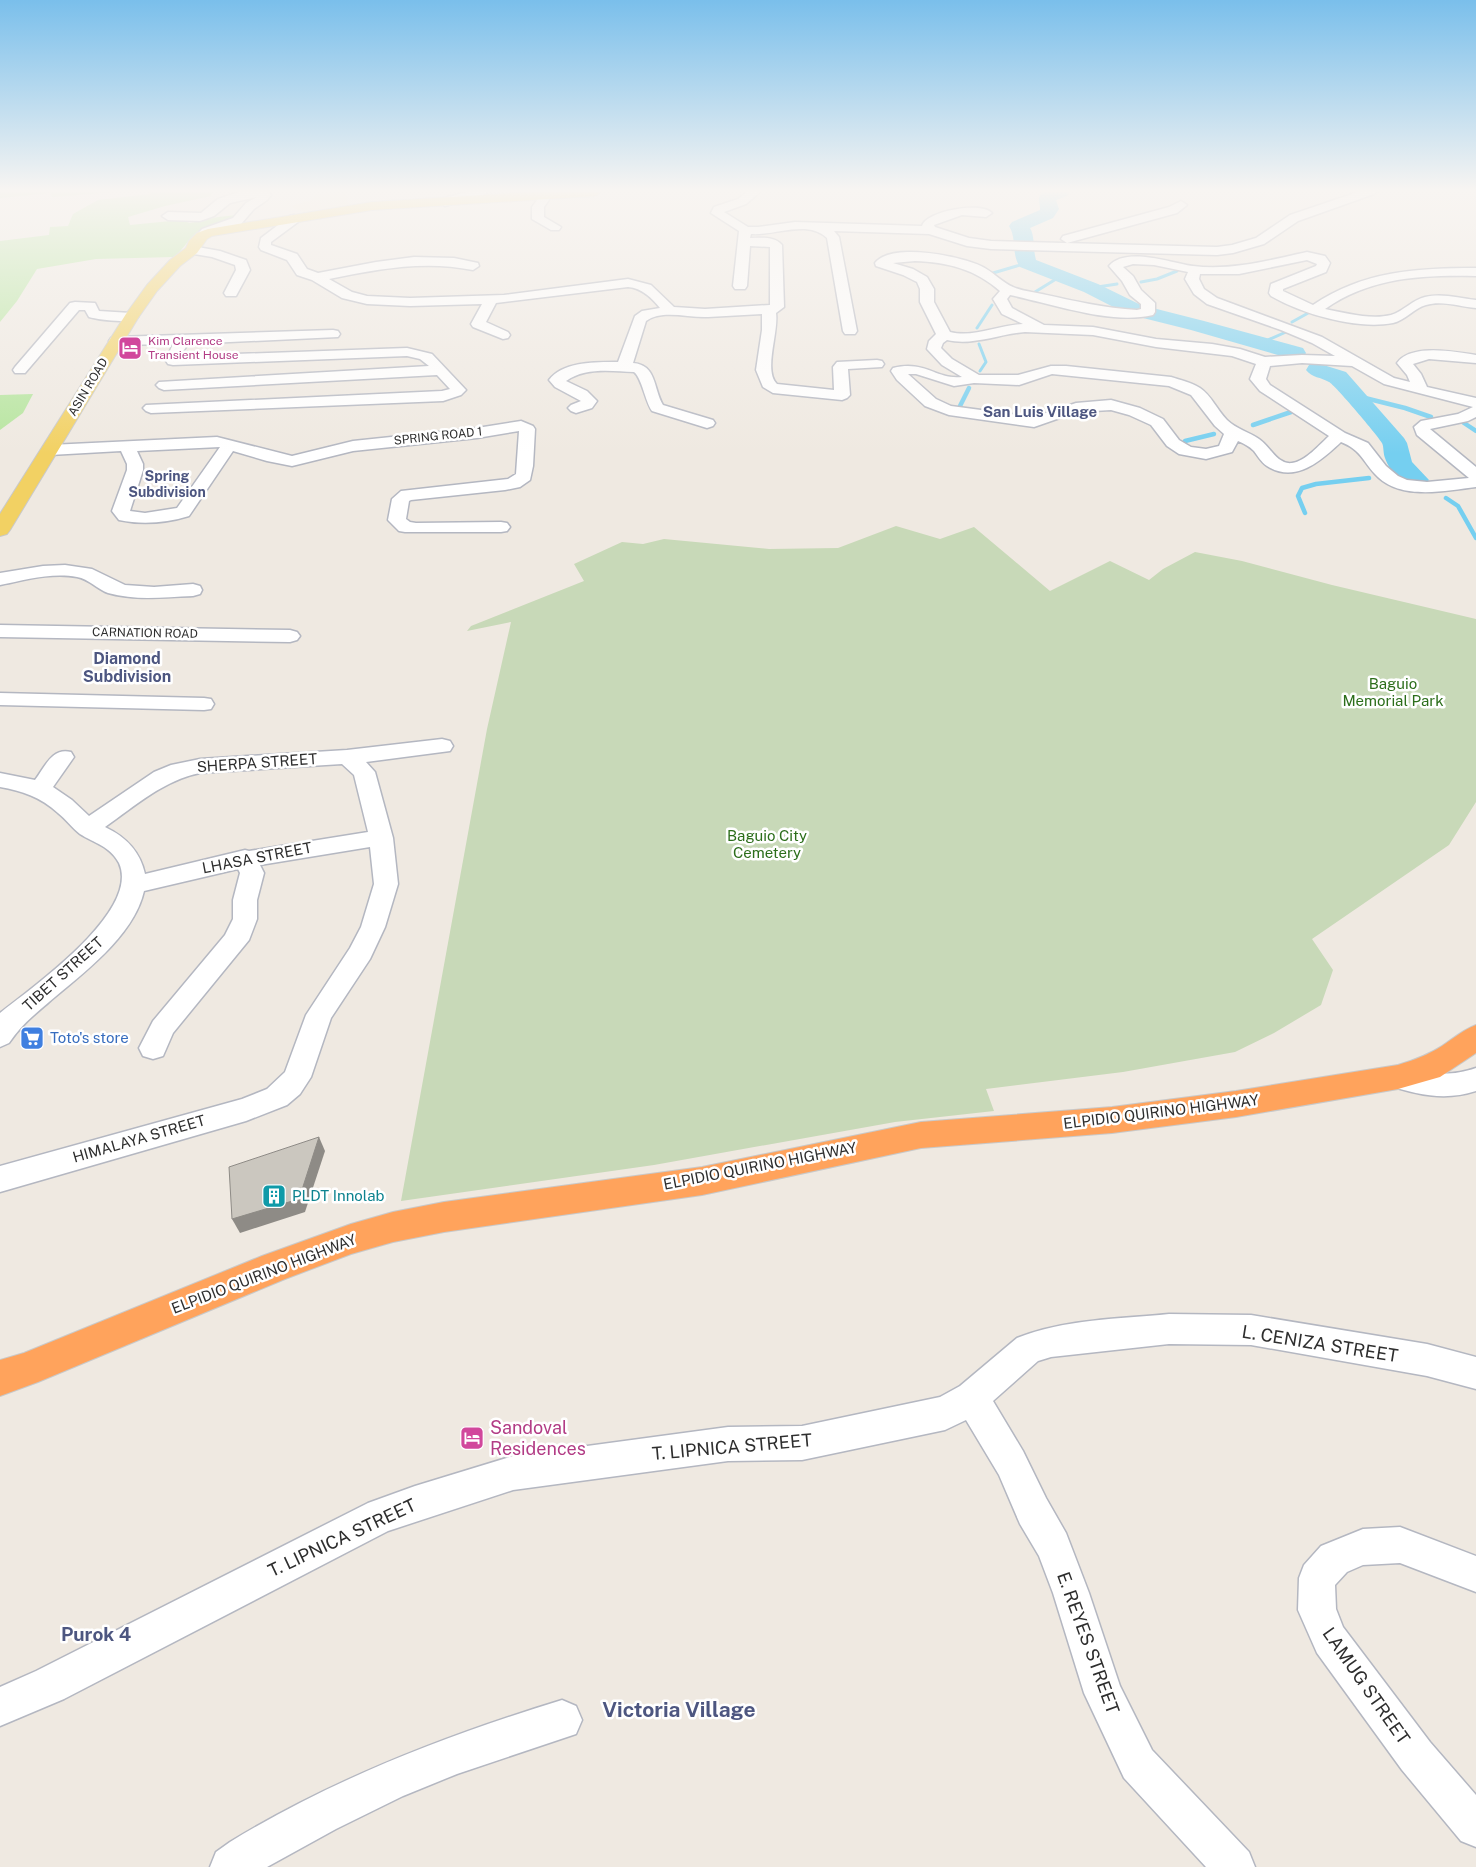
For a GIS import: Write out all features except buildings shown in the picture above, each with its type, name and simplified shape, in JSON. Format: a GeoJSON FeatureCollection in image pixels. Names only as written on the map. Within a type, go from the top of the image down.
{"type":"FeatureCollection","features":[{"type":"Feature","properties":{"kind":"highway","name":"ELPIDIO QUIRINO HIGHWAY"},"geometry":{"type":"LineString","coordinates":[[0,1378],[26,1370],[274,1267],[351,1239],[393,1227],[444,1217],[702,1181],[921,1135],[1121,1119],[1236,1104],[1398,1077],[1429,1068],[1452,1055],[1476,1037]]}},
{"type":"Feature","properties":{"kind":"main road","name":"ASIN ROAD"},"geometry":{"type":"LineString","coordinates":[[0,530],[131,317],[161,279]]}},
{"type":"Feature","properties":{"kind":"street"},"geometry":{"type":"LineString","coordinates":[[231,293],[238,279]]}},
{"type":"Feature","properties":{"kind":"street"},"geometry":{"type":"LineString","coordinates":[[321,279],[347,295],[367,300],[410,302],[491,300],[634,283],[651,290],[670,311]]}},
{"type":"Feature","properties":{"kind":"street"},"geometry":{"type":"LineString","coordinates":[[740,279],[740,286]]}},
{"type":"Feature","properties":{"kind":"street"},"geometry":{"type":"LineString","coordinates":[[776,279],[776,307],[772,311],[764,329],[766,381],[772,388],[842,395],[840,367],[842,364],[877,364]]}},
{"type":"Feature","properties":{"kind":"street"},"geometry":{"type":"LineString","coordinates":[[841,279],[850,331]]}},
{"type":"Feature","properties":{"kind":"street"},"geometry":{"type":"LineString","coordinates":[[920,279],[927,290],[927,302],[944,335],[957,338],[980,336],[1006,329],[1025,328],[1093,331],[1156,343],[1235,352],[1264,362],[1302,359],[1356,362]]}},
{"type":"Feature","properties":{"kind":"street"},"geometry":{"type":"LineString","coordinates":[[993,279],[1007,290],[1108,312],[1143,314],[1148,303],[1135,292],[1128,279]]}},
{"type":"Feature","properties":{"kind":"street"},"geometry":{"type":"LineString","coordinates":[[1192,279],[1199,291],[1212,301],[1286,327],[1323,344],[1389,381],[1476,403]]}},
{"type":"Feature","properties":{"kind":"street"},"geometry":{"type":"LineString","coordinates":[[1296,279],[1276,287],[1276,293],[1314,310],[1353,318],[1374,320],[1393,318],[1421,302],[1432,300],[1476,304]]}},
{"type":"Feature","properties":{"kind":"street"},"geometry":{"type":"LineString","coordinates":[[1314,310],[1328,299],[1377,279]]}},
{"type":"Feature","properties":{"kind":"street"},"geometry":{"type":"LineString","coordinates":[[1007,290],[1000,299],[1007,311],[1048,329]]}},
{"type":"Feature","properties":{"kind":"street"},"geometry":{"type":"LineString","coordinates":[[491,300],[478,324],[503,335]]}},
{"type":"Feature","properties":{"kind":"street"},"geometry":{"type":"LineString","coordinates":[[20,370],[75,306],[90,306],[94,314],[97,315],[131,317]]}},
{"type":"Feature","properties":{"kind":"street"},"geometry":{"type":"LineString","coordinates":[[624,367],[640,318],[648,314],[670,311],[728,313],[772,311]]}},
{"type":"Feature","properties":{"kind":"street"},"geometry":{"type":"LineString","coordinates":[[728,313],[731,319],[740,324]]}},
{"type":"Feature","properties":{"kind":"street"},"geometry":{"type":"LineString","coordinates":[[116,341],[333,334]]}},
{"type":"Feature","properties":{"kind":"street"},"geometry":{"type":"LineString","coordinates":[[944,335],[936,341],[934,349],[947,362],[976,379]]}},
{"type":"Feature","properties":{"kind":"street"},"geometry":{"type":"LineString","coordinates":[[173,361],[402,352],[419,353],[428,357],[456,385],[458,390],[443,396],[151,408],[164,385],[173,361],[183,340]]}},
{"type":"Feature","properties":{"kind":"street"},"geometry":{"type":"LineString","coordinates":[[1420,390],[1414,374],[1404,363],[1412,357],[1428,355],[1476,359]]}},
{"type":"Feature","properties":{"kind":"street"},"geometry":{"type":"LineString","coordinates":[[1264,362],[1258,379],[1265,388],[1318,420],[1339,436],[1360,444],[1368,451],[1381,471],[1401,484],[1426,487],[1476,482]]}},
{"type":"Feature","properties":{"kind":"street"},"geometry":{"type":"LineString","coordinates":[[576,408],[587,404],[589,401],[557,380],[571,371],[583,368],[638,368],[645,373],[652,399],[657,408],[707,423]]}},
{"type":"Feature","properties":{"kind":"street"},"geometry":{"type":"LineString","coordinates":[[1234,432],[1226,449],[1213,455],[1196,454],[1180,449],[1173,444],[1158,423],[1138,412],[1112,405],[1092,404],[1076,407],[1036,422],[1023,422],[990,415],[958,412],[943,408],[928,400],[898,371],[904,369],[919,370],[948,381],[960,382],[976,379],[1018,380],[1051,370],[1066,370],[1171,382],[1196,392],[1204,400],[1211,412],[1234,432],[1260,448],[1267,458],[1275,464],[1286,468],[1298,467],[1307,463],[1339,436]]}},
{"type":"Feature","properties":{"kind":"street"},"geometry":{"type":"LineString","coordinates":[[164,385],[439,370]]}},
{"type":"Feature","properties":{"kind":"street"},"geometry":{"type":"LineString","coordinates":[[1476,411],[1462,418],[1427,424],[1422,427],[1423,432],[1468,461],[1476,475]]}},
{"type":"Feature","properties":{"kind":"street","name":"SPRING ROAD 1"},"geometry":{"type":"LineString","coordinates":[[50,450],[204,442],[230,444],[292,461],[353,446],[470,434],[510,427],[525,427],[529,434],[526,445],[524,476],[519,480],[505,485],[407,495],[401,499],[397,520],[405,527],[416,528],[500,527]]}},
{"type":"Feature","properties":{"kind":"street"},"geometry":{"type":"LineString","coordinates":[[126,445],[135,464],[135,470],[121,511],[124,516],[135,518],[175,515],[183,512],[230,444]]}},
{"type":"Feature","properties":{"kind":"street"},"geometry":{"type":"LineString","coordinates":[[0,578],[39,572],[73,572],[84,573],[116,590],[138,592],[193,590]]}},
{"type":"Feature","properties":{"kind":"street","name":"CARNATION ROAD"},"geometry":{"type":"LineString","coordinates":[[0,631],[290,636]]}},
{"type":"Feature","properties":{"kind":"street"},"geometry":{"type":"LineString","coordinates":[[0,699],[204,704]]}},
{"type":"Feature","properties":{"kind":"street","name":"SHERPA STREET"},"geometry":{"type":"LineString","coordinates":[[88,828],[162,777],[179,770],[200,766],[347,757],[442,746]]}},
{"type":"Feature","properties":{"kind":"street"},"geometry":{"type":"LineString","coordinates":[[40,790],[63,757]]}},
{"type":"Feature","properties":{"kind":"street"},"geometry":{"type":"LineString","coordinates":[[347,757],[364,772],[381,838]]}},
{"type":"Feature","properties":{"kind":"street"},"geometry":{"type":"LineString","coordinates":[[0,780],[25,783],[60,801],[88,828],[118,845],[126,855],[133,871],[135,884]]}},
{"type":"Feature","properties":{"kind":"street","name":"LHASA STREET"},"geometry":{"type":"LineString","coordinates":[[135,884],[245,858],[347,841],[381,838]]}},
{"type":"Feature","properties":{"kind":"street","name":"HIMALAYA STREET"},"geometry":{"type":"LineString","coordinates":[[0,1179],[246,1109],[277,1097],[290,1086],[297,1077],[319,1015],[361,952],[373,927],[386,884],[381,838]]}},
{"type":"Feature","properties":{"kind":"street"},"geometry":{"type":"LineString","coordinates":[[152,1048],[162,1028],[178,1006],[228,951],[241,930],[245,919],[245,900],[252,873],[245,858]]}},
{"type":"Feature","properties":{"kind":"street","name":"TIBET STREET"},"geometry":{"type":"LineString","coordinates":[[0,1036],[9,1021],[110,932],[128,906],[135,884]]}},
{"type":"Feature","properties":{"kind":"street"},"geometry":{"type":"LineString","coordinates":[[1398,1077],[1431,1085],[1453,1085],[1476,1079]]}},
{"type":"Feature","properties":{"kind":"street","name":"L. CENIZA STREET"},"geometry":{"type":"LineString","coordinates":[[972,1398],[1028,1349],[1051,1342],[1169,1329],[1250,1330],[1427,1360],[1476,1373]]}},
{"type":"Feature","properties":{"kind":"street","name":"T. LIPNICA STREET"},"geometry":{"type":"LineString","coordinates":[[0,1707],[58,1681],[381,1516],[464,1487],[513,1473],[610,1459],[728,1444],[802,1442],[945,1413],[972,1398]]}},
{"type":"Feature","properties":{"kind":"street","name":"E. REYES STREET"},"geometry":{"type":"LineString","coordinates":[[972,1398],[1011,1463],[1033,1511],[1053,1546],[1071,1593],[1103,1692],[1138,1764],[1234,1867]]}},
{"type":"Feature","properties":{"kind":"street","name":"LAMUG STREET"},"geometry":{"type":"LineString","coordinates":[[1476,1574],[1400,1545],[1363,1547],[1334,1559],[1317,1578],[1317,1610],[1330,1640],[1416,1756],[1476,1826]]}},
{"type":"Feature","properties":{"kind":"street"},"geometry":{"type":"LineString","coordinates":[[231,1867],[340,1804],[451,1756],[502,1737],[562,1720]]}},
{"type":"Feature","properties":{"kind":"green space"},"geometry":{"type":"Polygon","coordinates":[[[0,279],[31,279],[17,301],[0,322],[0,279]]]}},
{"type":"Feature","properties":{"kind":"green space"},"geometry":{"type":"Polygon","coordinates":[[[33,394],[23,413],[0,430],[0,395],[33,394]]]}},
{"type":"Feature","properties":{"kind":"green space","name":"Baguio City Cemetery"},"geometry":{"type":"Polygon","coordinates":[[[896,526],[940,539],[974,527],[1050,591],[1110,561],[1149,580],[1163,569],[1195,552],[1242,561],[1332,585],[1476,619],[1476,802],[1449,845],[1312,939],[1333,970],[1321,1005],[1274,1033],[1235,1052],[1123,1072],[986,1089],[994,1111],[895,1122],[654,1165],[401,1201],[487,729],[511,622],[467,631],[471,626],[584,581],[574,564],[622,542],[643,544],[664,539],[769,549],[838,548],[896,526]]]}},
{"type":"Feature","properties":{"kind":"waterway"},"geometry":{"type":"LineString","coordinates":[[1035,292],[1056,279]]}},
{"type":"Feature","properties":{"kind":"waterway"},"geometry":{"type":"LineString","coordinates":[[1068,279],[1091,288],[1134,310],[1197,325],[1295,353]]}},
{"type":"Feature","properties":{"kind":"waterway"},"geometry":{"type":"LineString","coordinates":[[1141,282],[1156,279]]}},
{"type":"Feature","properties":{"kind":"waterway"},"geometry":{"type":"LineString","coordinates":[[1091,288],[1117,284]]}},
{"type":"Feature","properties":{"kind":"waterway"},"geometry":{"type":"LineString","coordinates":[[977,328],[992,305]]}},
{"type":"Feature","properties":{"kind":"waterway"},"geometry":{"type":"LineString","coordinates":[[1292,322],[1310,312]]}},
{"type":"Feature","properties":{"kind":"waterway"},"geometry":{"type":"LineString","coordinates":[[1261,343],[1286,332]]}},
{"type":"Feature","properties":{"kind":"waterway"},"geometry":{"type":"LineString","coordinates":[[979,344],[986,362],[980,371]]}},
{"type":"Feature","properties":{"kind":"waterway"},"geometry":{"type":"LineString","coordinates":[[1317,370],[1338,377],[1395,443],[1396,455],[1400,464],[1416,480]]}},
{"type":"Feature","properties":{"kind":"waterway"},"geometry":{"type":"LineString","coordinates":[[960,406],[969,388]]}},
{"type":"Feature","properties":{"kind":"waterway"},"geometry":{"type":"LineString","coordinates":[[1353,395],[1405,408],[1431,417]]}},
{"type":"Feature","properties":{"kind":"waterway"},"geometry":{"type":"LineString","coordinates":[[1253,425],[1291,412]]}},
{"type":"Feature","properties":{"kind":"waterway"},"geometry":{"type":"LineString","coordinates":[[1464,423],[1476,431]]}},
{"type":"Feature","properties":{"kind":"waterway"},"geometry":{"type":"LineString","coordinates":[[1185,441],[1214,434]]}},
{"type":"Feature","properties":{"kind":"waterway"},"geometry":{"type":"LineString","coordinates":[[1305,513],[1298,496],[1302,488],[1316,484],[1369,478]]}},
{"type":"Feature","properties":{"kind":"waterway"},"geometry":{"type":"LineString","coordinates":[[1446,498],[1458,506],[1476,538]]}},
{"type":"Feature","properties":{"kind":"place","name":"Kim Clarence Transient House"},"geometry":{"type":"Point","coordinates":[130,348]}},
{"type":"Feature","properties":{"kind":"place","name":"Toto's store"},"geometry":{"type":"Point","coordinates":[32,1038]}},
{"type":"Feature","properties":{"kind":"place","name":"PLDT Innolab"},"geometry":{"type":"Point","coordinates":[274,1196]}},
{"type":"Feature","properties":{"kind":"place","name":"Sandoval Residences"},"geometry":{"type":"Point","coordinates":[472,1438]}},
{"type":"Feature","properties":{"kind":"district","name":"San Luis Village"},"geometry":{"type":"Point","coordinates":[1040,412]}},
{"type":"Feature","properties":{"kind":"district","name":"Spring Subdivision"},"geometry":{"type":"Point","coordinates":[167,484]}},
{"type":"Feature","properties":{"kind":"district","name":"Diamond Subdivision"},"geometry":{"type":"Point","coordinates":[127,667]}},
{"type":"Feature","properties":{"kind":"district","name":"Purok 4"},"geometry":{"type":"Point","coordinates":[96,1634]}},
{"type":"Feature","properties":{"kind":"district","name":"Victoria Village"},"geometry":{"type":"Point","coordinates":[679,1710]}},
{"type":"Feature","properties":{"kind":"park label","name":"Baguio Memorial Park"},"geometry":{"type":"Point","coordinates":[1393,692]}}]}
